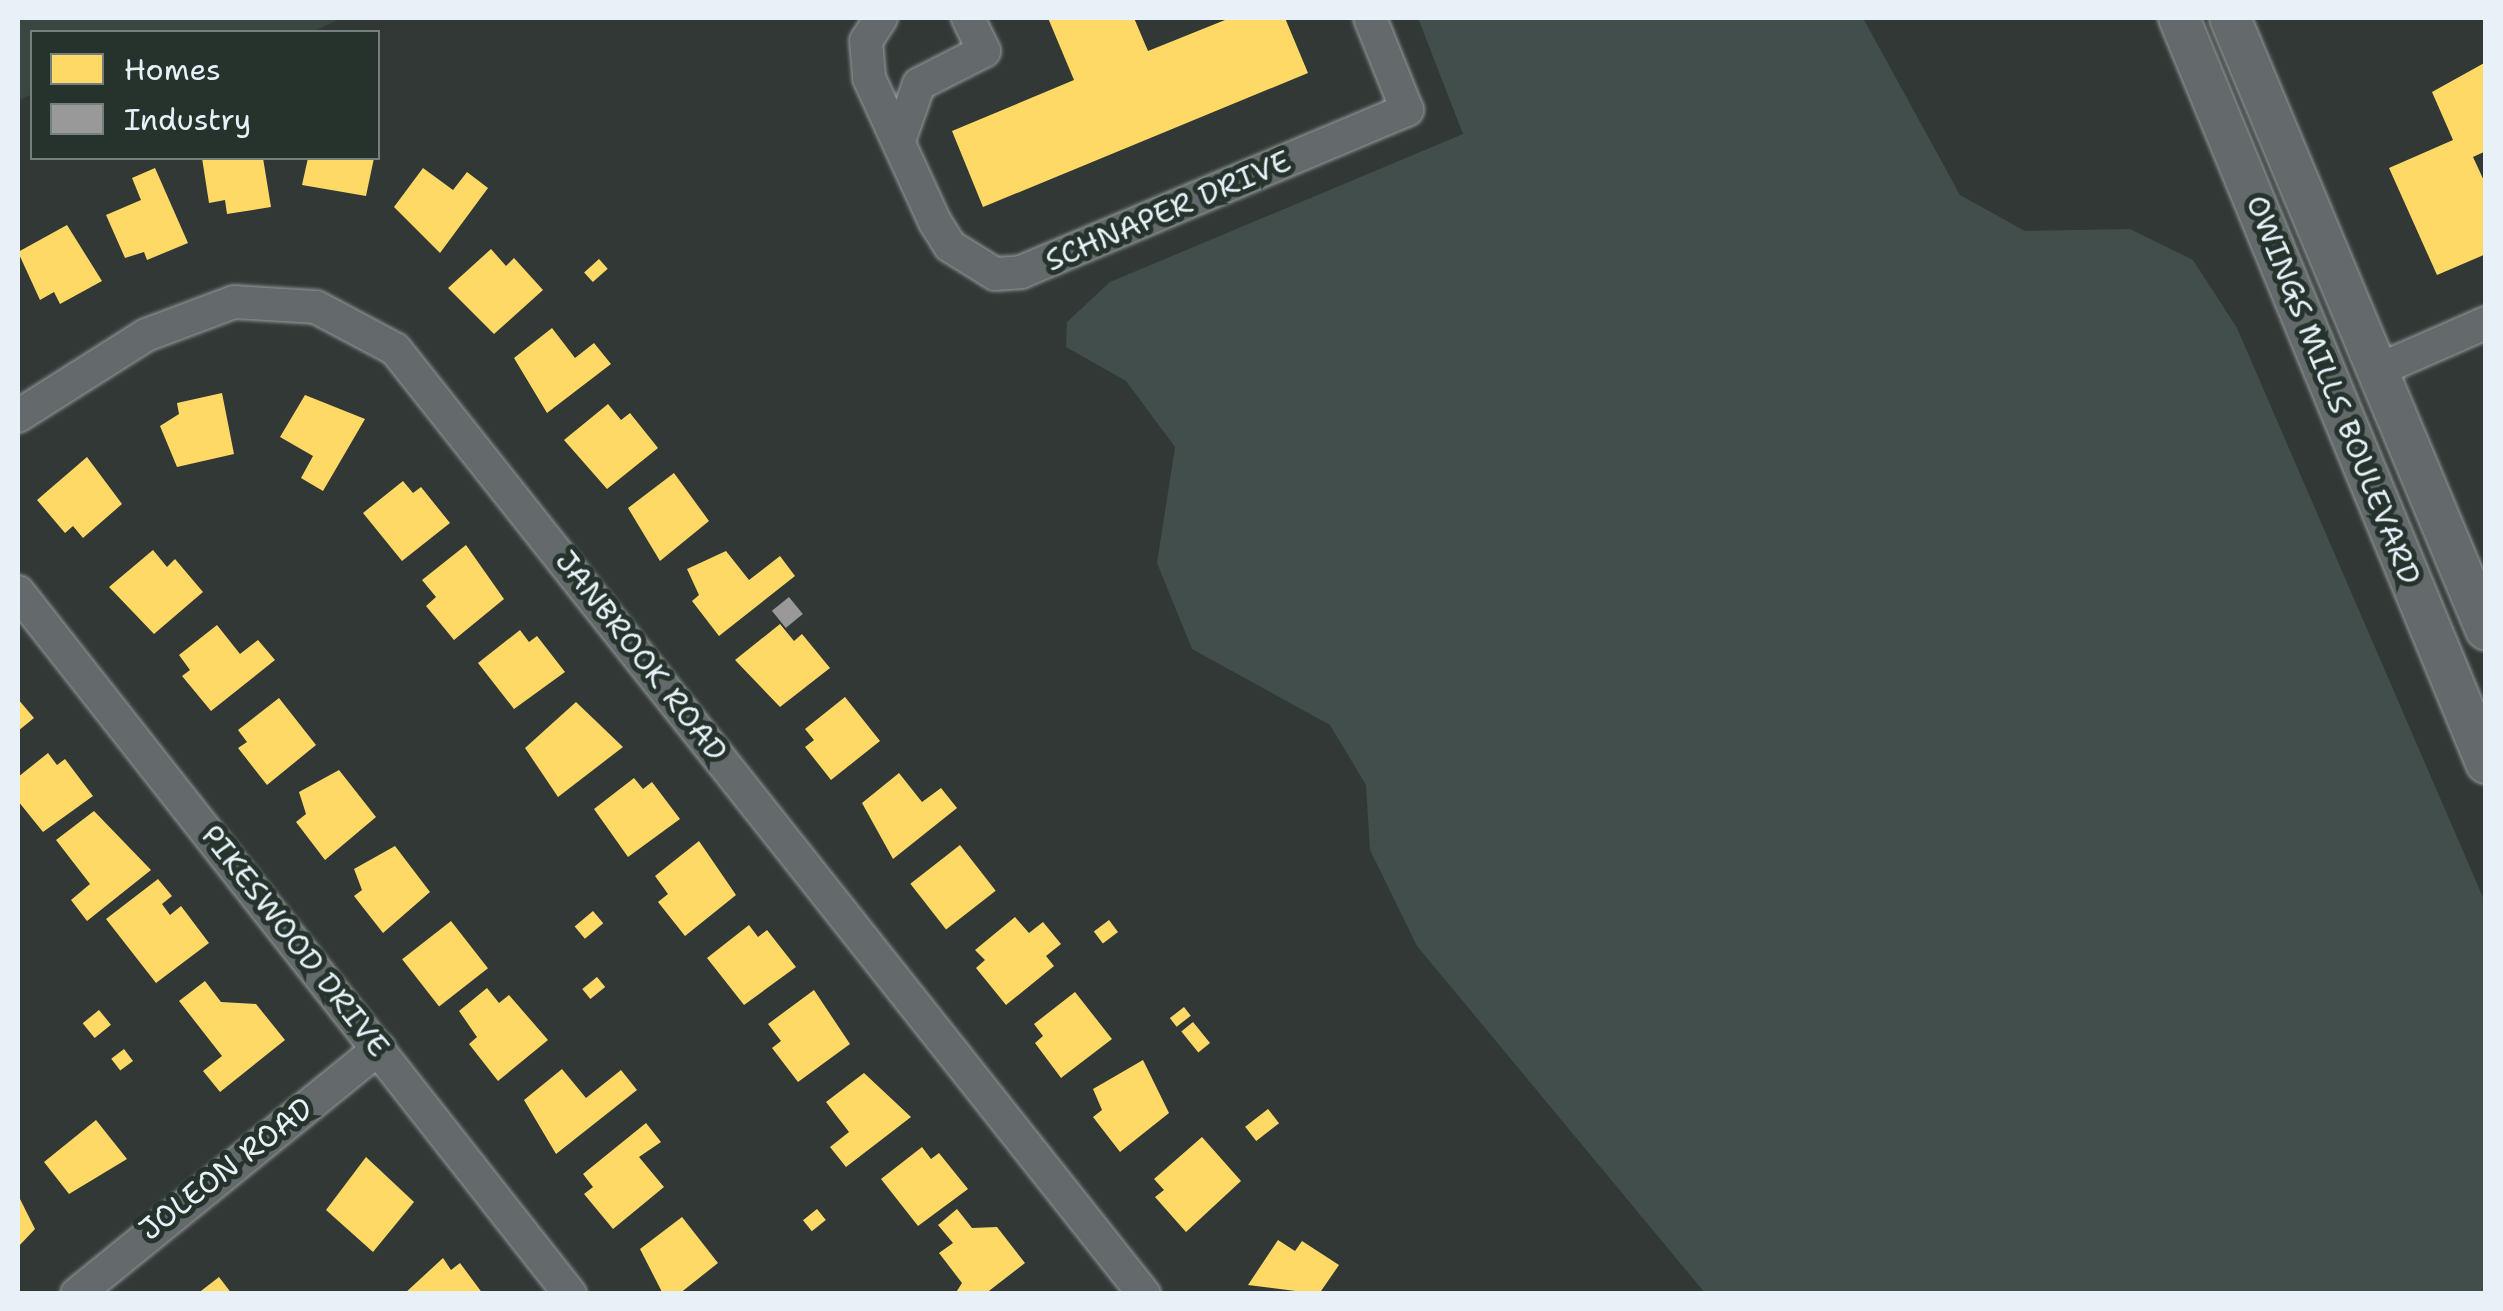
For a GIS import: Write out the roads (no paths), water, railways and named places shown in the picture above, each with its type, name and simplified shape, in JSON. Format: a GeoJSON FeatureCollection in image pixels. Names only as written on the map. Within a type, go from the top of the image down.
{"type":"FeatureCollection","features":[{"type":"Feature","properties":{"kind":"main road","name":"OWINGS MILLS BOULEVARD"},"geometry":{"type":"LineString","coordinates":[[2179,18],[2486,762]]}},
{"type":"Feature","properties":{"kind":"main road","name":"OWINGS MILLS BOULEVARD"},"geometry":{"type":"LineString","coordinates":[[2230,18],[2486,630]]}},
{"type":"Feature","properties":{"kind":"street","name":"SCHNAPER DRIVE"},"geometry":{"type":"LineString","coordinates":[[882,18],[865,60],[950,246],[995,274],[1021,272],[1407,110],[1370,18]]}},
{"type":"Feature","properties":{"kind":"street"},"geometry":{"type":"LineString","coordinates":[[901,135],[920,84],[984,50],[968,18]]}},
{"type":"Feature","properties":{"kind":"street","name":"JANBROOK ROAD"},"geometry":{"type":"LineString","coordinates":[[18,416],[146,335],[234,302],[316,307],[396,348],[1144,1294]]}},
{"type":"Feature","properties":{"kind":"street"},"geometry":{"type":"LineString","coordinates":[[2376,370],[2486,323]]}},
{"type":"Feature","properties":{"kind":"street","name":"PIKESWOOD DRIVE"},"geometry":{"type":"LineString","coordinates":[[18,592],[570,1294]]}},
{"type":"Feature","properties":{"kind":"street","name":"JOLEON ROAD"},"geometry":{"type":"LineString","coordinates":[[77,1294],[379,1049]]}}]}
